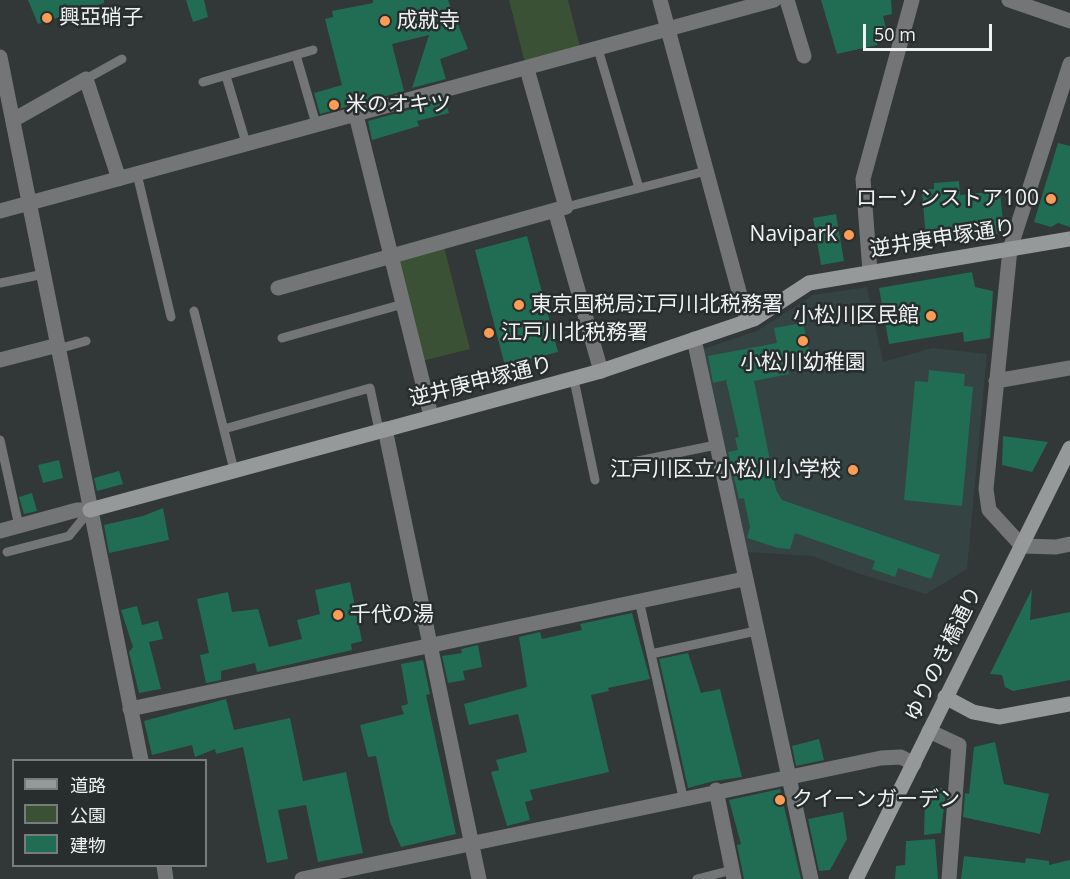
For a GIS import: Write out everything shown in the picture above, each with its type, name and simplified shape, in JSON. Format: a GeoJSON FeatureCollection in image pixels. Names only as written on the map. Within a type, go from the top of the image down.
{"type":"FeatureCollection","features":[{"type":"Feature","properties":{"kind":"street"},"geometry":{"type":"LineString","coordinates":[[660,0],[747,321]]}},
{"type":"Feature","properties":{"kind":"street"},"geometry":{"type":"LineString","coordinates":[[0,211],[774,0]]}},
{"type":"Feature","properties":{"kind":"street"},"geometry":{"type":"LineString","coordinates":[[787,0],[804,56]]}},
{"type":"Feature","properties":{"kind":"street"},"geometry":{"type":"LineString","coordinates":[[870,272],[864,179],[912,0]]}},
{"type":"Feature","properties":{"kind":"street"},"geometry":{"type":"LineString","coordinates":[[1009,0],[1070,21]]}},
{"type":"Feature","properties":{"kind":"street"},"geometry":{"type":"LineString","coordinates":[[0,57],[141,759]]}},
{"type":"Feature","properties":{"kind":"street"},"geometry":{"type":"LineString","coordinates":[[1070,64],[1010,249],[986,489],[989,510],[1022,546],[1056,547],[1070,544]]}},
{"type":"Feature","properties":{"kind":"street"},"geometry":{"type":"LineString","coordinates":[[527,69],[601,371]]}},
{"type":"Feature","properties":{"kind":"street"},"geometry":{"type":"LineString","coordinates":[[13,120],[86,79],[119,179]]}},
{"type":"Feature","properties":{"kind":"street"},"geometry":{"type":"LineString","coordinates":[[357,115],[431,416]]}},
{"type":"Feature","properties":{"kind":"street"},"geometry":{"type":"LineString","coordinates":[[278,288],[561,208]]}},
{"type":"Feature","properties":{"kind":"street","name":"逆井庚申塚通り"},"geometry":{"type":"LineString","coordinates":[[0,531],[77,510],[90,510],[382,429],[574,380],[747,321],[809,283],[1010,249],[1048,245],[1070,239]]}},
{"type":"Feature","properties":{"kind":"street"},"geometry":{"type":"LineString","coordinates":[[694,339],[744,579],[811,879]]}},
{"type":"Feature","properties":{"kind":"street"},"geometry":{"type":"LineString","coordinates":[[0,360],[58,345]]}},
{"type":"Feature","properties":{"kind":"street"},"geometry":{"type":"LineString","coordinates":[[996,381],[1070,368]]}},
{"type":"Feature","properties":{"kind":"street"},"geometry":{"type":"LineString","coordinates":[[382,429],[479,879]]}},
{"type":"Feature","properties":{"kind":"street","name":"ゆりのき橋通り"},"geometry":{"type":"LineString","coordinates":[[856,879],[1070,448]]}},
{"type":"Feature","properties":{"kind":"street"},"geometry":{"type":"LineString","coordinates":[[130,709],[744,579]]}},
{"type":"Feature","properties":{"kind":"street"},"geometry":{"type":"LineString","coordinates":[[945,697],[973,712],[999,717],[1070,704]]}},
{"type":"Feature","properties":{"kind":"street"},"geometry":{"type":"LineString","coordinates":[[929,731],[959,745],[949,879]]}},
{"type":"Feature","properties":{"kind":"street"},"geometry":{"type":"LineString","coordinates":[[302,879],[716,790],[881,758],[901,757],[914,764]]}},
{"type":"Feature","properties":{"kind":"street"},"geometry":{"type":"LineString","coordinates":[[716,790],[733,875]]}},
{"type":"Feature","properties":{"kind":"lane"},"geometry":{"type":"LineString","coordinates":[[598,49],[639,188]]}},
{"type":"Feature","properties":{"kind":"lane"},"geometry":{"type":"LineString","coordinates":[[203,82],[313,50]]}},
{"type":"Feature","properties":{"kind":"lane"},"geometry":{"type":"LineString","coordinates":[[296,56],[316,124]]}},
{"type":"Feature","properties":{"kind":"lane"},"geometry":{"type":"LineString","coordinates":[[86,79],[122,59]]}},
{"type":"Feature","properties":{"kind":"lane"},"geometry":{"type":"LineString","coordinates":[[226,76],[246,143]]}},
{"type":"Feature","properties":{"kind":"lane"},"geometry":{"type":"LineString","coordinates":[[561,208],[706,171]]}},
{"type":"Feature","properties":{"kind":"lane"},"geometry":{"type":"LineString","coordinates":[[136,174],[171,317]]}},
{"type":"Feature","properties":{"kind":"lane"},"geometry":{"type":"LineString","coordinates":[[0,283],[44,274]]}},
{"type":"Feature","properties":{"kind":"lane"},"geometry":{"type":"LineString","coordinates":[[282,338],[403,304]]}},
{"type":"Feature","properties":{"kind":"lane"},"geometry":{"type":"LineString","coordinates":[[194,311],[234,470]]}},
{"type":"Feature","properties":{"kind":"lane"},"geometry":{"type":"LineString","coordinates":[[58,345],[65,347],[86,341]]}},
{"type":"Feature","properties":{"kind":"lane"},"geometry":{"type":"LineString","coordinates":[[574,380],[595,480]]}},
{"type":"Feature","properties":{"kind":"lane"},"geometry":{"type":"LineString","coordinates":[[224,429],[370,388],[382,429]]}},
{"type":"Feature","properties":{"kind":"lane"},"geometry":{"type":"LineString","coordinates":[[0,440],[19,526]]}},
{"type":"Feature","properties":{"kind":"lane"},"geometry":{"type":"LineString","coordinates":[[633,462],[716,445]]}},
{"type":"Feature","properties":{"kind":"lane"},"geometry":{"type":"LineString","coordinates":[[7,552],[69,536],[90,510]]}},
{"type":"Feature","properties":{"kind":"lane"},"geometry":{"type":"LineString","coordinates":[[639,600],[683,797]]}},
{"type":"Feature","properties":{"kind":"lane"},"geometry":{"type":"LineString","coordinates":[[651,654],[756,631]]}},
{"type":"Feature","properties":{"kind":"lane"},"geometry":{"type":"LineString","coordinates":[[697,879],[733,875]]}},
{"type":"Feature","properties":{"kind":"shaded area","name":"江戸川区立小松川小学校"},"geometry":{"type":"Polygon","coordinates":[[[867,287],[883,362],[932,348],[987,354],[967,569],[926,594],[857,573],[812,556],[746,552],[703,349],[757,331],[813,295],[867,287]]]}},
{"type":"Feature","properties":{"kind":"green space"},"geometry":{"type":"Polygon","coordinates":[[[509,0],[568,0],[580,47],[525,63],[509,0]]]}},
{"type":"Feature","properties":{"kind":"green space"},"geometry":{"type":"Polygon","coordinates":[[[444,247],[470,349],[422,361],[396,260],[444,247]]]}},
{"type":"Feature","properties":{"kind":"building","name":"興亞硝子"},"geometry":{"type":"Polygon","coordinates":[[[28,0],[104,0],[104,3],[38,24],[28,0]]]}},
{"type":"Feature","properties":{"kind":"building"},"geometry":{"type":"Polygon","coordinates":[[[186,0],[204,0],[208,17],[193,22],[186,0]]]}},
{"type":"Feature","properties":{"kind":"building"},"geometry":{"type":"Polygon","coordinates":[[[373,0],[448,0],[468,49],[440,59],[446,79],[412,88],[429,35],[392,44],[404,91],[320,114],[314,93],[342,85],[325,19],[333,17],[332,11],[373,3],[373,0]]]}},
{"type":"Feature","properties":{"kind":"building"},"geometry":{"type":"Polygon","coordinates":[[[821,0],[891,0],[892,14],[883,16],[887,32],[877,34],[877,45],[837,54],[821,0]]]}},
{"type":"Feature","properties":{"kind":"building"},"geometry":{"type":"Polygon","coordinates":[[[445,100],[449,113],[417,121],[419,126],[372,140],[368,121],[445,100]]]}},
{"type":"Feature","properties":{"kind":"building"},"geometry":{"type":"Polygon","coordinates":[[[1058,143],[1070,146],[1070,227],[1058,223],[1051,227],[1034,222],[1058,143]]]}},
{"type":"Feature","properties":{"kind":"building"},"geometry":{"type":"Polygon","coordinates":[[[959,181],[960,195],[1000,191],[1004,233],[926,240],[922,190],[934,189],[934,183],[959,181]]]}},
{"type":"Feature","properties":{"kind":"building"},"geometry":{"type":"Polygon","coordinates":[[[836,214],[844,261],[821,265],[813,218],[836,214]]]}},
{"type":"Feature","properties":{"kind":"building"},"geometry":{"type":"Polygon","coordinates":[[[527,236],[558,352],[505,366],[475,250],[527,236]]]}},
{"type":"Feature","properties":{"kind":"building"},"geometry":{"type":"Polygon","coordinates":[[[972,272],[975,287],[993,291],[990,338],[964,342],[963,332],[889,344],[879,288],[972,272]]]}},
{"type":"Feature","properties":{"kind":"building"},"geometry":{"type":"Polygon","coordinates":[[[803,323],[810,355],[786,360],[789,374],[754,381],[776,490],[782,500],[940,555],[931,579],[898,568],[895,577],[872,569],[875,561],[795,533],[790,549],[778,548],[747,538],[750,527],[744,498],[739,499],[728,452],[738,450],[735,438],[739,437],[726,380],[713,383],[708,356],[777,343],[774,328],[803,323]]]}},
{"type":"Feature","properties":{"kind":"building"},"geometry":{"type":"Polygon","coordinates":[[[929,370],[965,374],[964,386],[973,387],[962,506],[904,500],[915,381],[928,382],[929,370]]]}},
{"type":"Feature","properties":{"kind":"building"},"geometry":{"type":"Polygon","coordinates":[[[1003,436],[1048,442],[1032,472],[1002,465],[1003,436]]]}},
{"type":"Feature","properties":{"kind":"building"},"geometry":{"type":"Polygon","coordinates":[[[59,460],[63,478],[43,483],[38,465],[59,460]]]}},
{"type":"Feature","properties":{"kind":"building"},"geometry":{"type":"Polygon","coordinates":[[[119,471],[123,484],[97,491],[94,478],[119,471]]]}},
{"type":"Feature","properties":{"kind":"building"},"geometry":{"type":"Polygon","coordinates":[[[32,493],[37,511],[24,514],[19,497],[32,493]]]}},
{"type":"Feature","properties":{"kind":"building"},"geometry":{"type":"Polygon","coordinates":[[[163,508],[169,540],[109,553],[104,525],[143,516],[163,508]]]}},
{"type":"Feature","properties":{"kind":"building"},"geometry":{"type":"Polygon","coordinates":[[[350,582],[362,641],[351,644],[352,650],[257,672],[255,663],[221,671],[221,680],[206,683],[200,655],[209,653],[197,599],[228,592],[232,612],[258,609],[269,647],[302,639],[297,620],[320,614],[315,590],[350,582]]]}},
{"type":"Feature","properties":{"kind":"building"},"geometry":{"type":"Polygon","coordinates":[[[1032,589],[1030,620],[1070,612],[1070,680],[1013,691],[1005,687],[1002,675],[990,674],[1032,589]]]}},
{"type":"Feature","properties":{"kind":"building"},"geometry":{"type":"Polygon","coordinates":[[[137,606],[142,625],[158,621],[163,639],[149,642],[161,689],[139,693],[129,652],[133,647],[121,610],[137,606]]]}},
{"type":"Feature","properties":{"kind":"building"},"geometry":{"type":"Polygon","coordinates":[[[632,613],[650,679],[608,688],[609,691],[591,695],[609,772],[530,790],[533,800],[525,802],[530,820],[507,826],[491,772],[499,770],[496,760],[527,752],[518,714],[469,725],[464,704],[527,687],[519,637],[540,632],[542,639],[582,630],[580,624],[632,613]]]}},
{"type":"Feature","properties":{"kind":"building"},"geometry":{"type":"Polygon","coordinates":[[[478,645],[482,667],[463,671],[465,680],[448,683],[442,656],[462,653],[461,649],[478,645]]]}},
{"type":"Feature","properties":{"kind":"building"},"geometry":{"type":"Polygon","coordinates":[[[688,653],[701,693],[720,689],[742,777],[688,788],[659,659],[688,653]]]}},
{"type":"Feature","properties":{"kind":"building"},"geometry":{"type":"Polygon","coordinates":[[[423,660],[430,694],[426,695],[456,834],[401,847],[390,822],[376,756],[368,757],[360,725],[404,714],[401,706],[408,704],[401,664],[423,660]]]}},
{"type":"Feature","properties":{"kind":"building"},"geometry":{"type":"Polygon","coordinates":[[[226,699],[234,730],[290,718],[303,781],[346,772],[363,853],[318,862],[306,805],[278,810],[288,859],[267,863],[243,747],[216,754],[215,749],[195,757],[192,745],[152,755],[144,721],[226,699]]]}},
{"type":"Feature","properties":{"kind":"building"},"geometry":{"type":"Polygon","coordinates":[[[819,739],[824,760],[796,766],[792,746],[819,739]]]}},
{"type":"Feature","properties":{"kind":"building"},"geometry":{"type":"Polygon","coordinates":[[[995,742],[1004,784],[1049,794],[1040,834],[963,817],[965,793],[969,794],[974,747],[995,742]]]}},
{"type":"Feature","properties":{"kind":"building"},"geometry":{"type":"Polygon","coordinates":[[[932,786],[946,789],[941,833],[924,835],[925,800],[932,786]]]}},
{"type":"Feature","properties":{"kind":"building"},"geometry":{"type":"Polygon","coordinates":[[[780,789],[801,879],[744,879],[737,845],[741,844],[729,800],[780,789]]]}},
{"type":"Feature","properties":{"kind":"building"},"geometry":{"type":"Polygon","coordinates":[[[843,812],[847,839],[830,870],[819,871],[808,819],[843,812]]]}},
{"type":"Feature","properties":{"kind":"building"},"geometry":{"type":"Polygon","coordinates":[[[935,839],[938,879],[895,879],[896,866],[905,865],[906,841],[935,839]]]}},
{"type":"Feature","properties":{"kind":"building"},"geometry":{"type":"Polygon","coordinates":[[[964,856],[1025,863],[1026,858],[1049,861],[1049,865],[1070,860],[1070,879],[961,879],[964,856]]]}},
{"type":"Feature","properties":{"kind":"place","name":"興亞硝子"},"geometry":{"type":"Point","coordinates":[47,18]}},
{"type":"Feature","properties":{"kind":"place","name":"成就寺"},"geometry":{"type":"Point","coordinates":[385,21]}},
{"type":"Feature","properties":{"kind":"place","name":"米のオキツ"},"geometry":{"type":"Point","coordinates":[334,105]}},
{"type":"Feature","properties":{"kind":"place","name":"ローソンストア100"},"geometry":{"type":"Point","coordinates":[1051,199]}},
{"type":"Feature","properties":{"kind":"place","name":"Navipark"},"geometry":{"type":"Point","coordinates":[849,235]}},
{"type":"Feature","properties":{"kind":"place","name":"東京国税局江戸川北税務署"},"geometry":{"type":"Point","coordinates":[519,305]}},
{"type":"Feature","properties":{"kind":"place","name":"小松川区民館"},"geometry":{"type":"Point","coordinates":[931,316]}},
{"type":"Feature","properties":{"kind":"place","name":"江戸川北税務署"},"geometry":{"type":"Point","coordinates":[489,333]}},
{"type":"Feature","properties":{"kind":"place","name":"小松川幼稚園"},"geometry":{"type":"Point","coordinates":[803,341]}},
{"type":"Feature","properties":{"kind":"place","name":"江戸川区立小松川小学校"},"geometry":{"type":"Point","coordinates":[853,470]}},
{"type":"Feature","properties":{"kind":"place","name":"千代の湯"},"geometry":{"type":"Point","coordinates":[338,615]}},
{"type":"Feature","properties":{"kind":"place","name":"クイーンガーデン"},"geometry":{"type":"Point","coordinates":[780,800]}}]}
